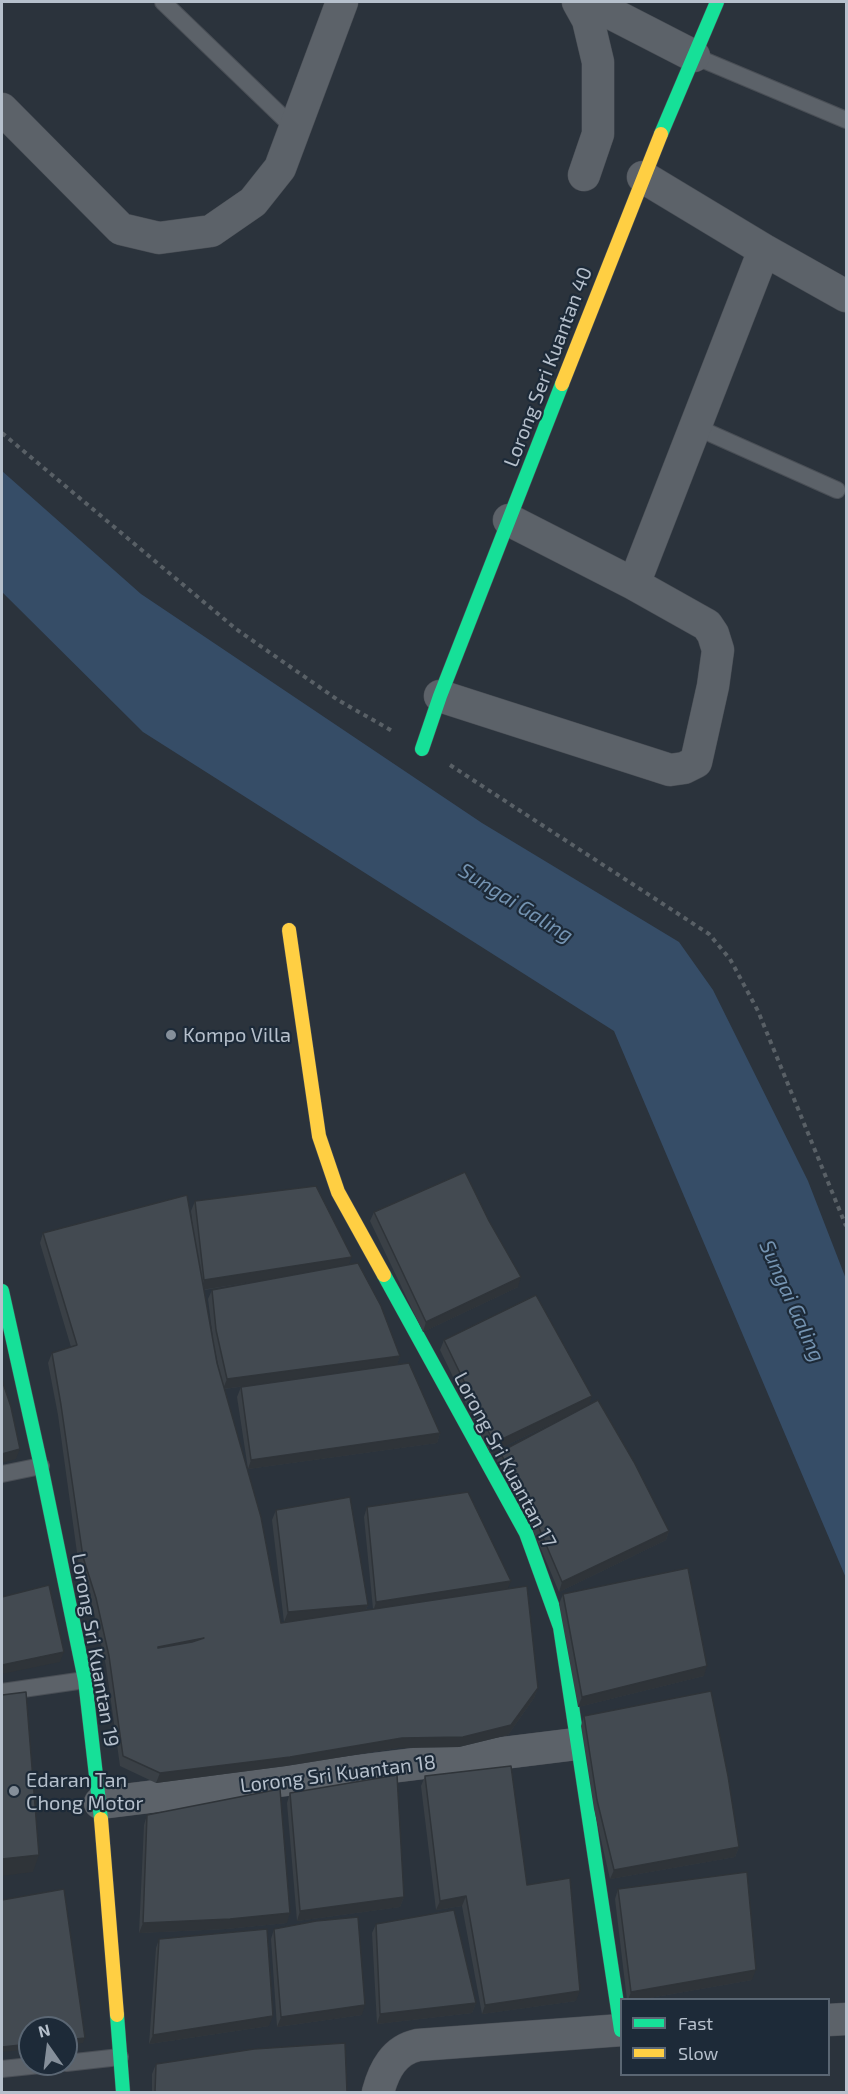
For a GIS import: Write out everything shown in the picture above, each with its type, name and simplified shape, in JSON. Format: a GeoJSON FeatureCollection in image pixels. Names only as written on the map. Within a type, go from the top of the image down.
{"type":"FeatureCollection","features":[{"type":"Feature","properties":{"kind":"street"},"geometry":{"type":"LineString","coordinates":[[2,109],[121,229],[159,238],[211,231],[254,202],[280,168],[342,2]]}},
{"type":"Feature","properties":{"kind":"street"},"geometry":{"type":"LineString","coordinates":[[578,2],[588,20],[598,62],[598,135],[584,175]]}},
{"type":"Feature","properties":{"kind":"street"},"geometry":{"type":"LineString","coordinates":[[588,2],[694,56]]}},
{"type":"Feature","properties":{"kind":"street","name":"Lorong Seri Kuantan 40"},"geometry":{"type":"LineString","coordinates":[[423,749],[440,696],[509,520],[644,177],[717,2]]}},
{"type":"Feature","properties":{"kind":"street"},"geometry":{"type":"LineString","coordinates":[[644,177],[764,250],[846,296]]}},
{"type":"Feature","properties":{"kind":"street"},"geometry":{"type":"LineString","coordinates":[[634,584],[764,250]]}},
{"type":"Feature","properties":{"kind":"street"},"geometry":{"type":"LineString","coordinates":[[440,696],[670,770],[684,768],[696,762],[713,686],[718,650],[714,634],[707,625],[634,584],[509,520]]}},
{"type":"Feature","properties":{"kind":"street","name":"Lorong Sri Kuantan 17"},"geometry":{"type":"LineString","coordinates":[[289,930],[319,1136],[338,1192],[525,1533],[560,1626],[620,2024]]}},
{"type":"Feature","properties":{"kind":"street","name":"Lorong Sri Kuantan 19"},"geometry":{"type":"LineString","coordinates":[[2,1291],[85,1680],[100,1803],[123,2092]]}},
{"type":"Feature","properties":{"kind":"street","name":"Lorong Sri Kuantan 18"},"geometry":{"type":"LineString","coordinates":[[100,1803],[576,1744]]}},
{"type":"Feature","properties":{"kind":"street"},"geometry":{"type":"LineString","coordinates":[[830,2020],[846,2019]]}},
{"type":"Feature","properties":{"kind":"street"},"geometry":{"type":"LineString","coordinates":[[378,2092],[383,2073],[390,2062],[406,2048],[418,2045],[620,2030]]}},
{"type":"Feature","properties":{"kind":"lane"},"geometry":{"type":"LineString","coordinates":[[163,2],[295,129]]}},
{"type":"Feature","properties":{"kind":"lane"},"geometry":{"type":"LineString","coordinates":[[694,56],[846,120]]}},
{"type":"Feature","properties":{"kind":"lane"},"geometry":{"type":"LineString","coordinates":[[696,427],[837,490]]}},
{"type":"Feature","properties":{"kind":"lane"},"geometry":{"type":"LineString","coordinates":[[2,1474],[41,1466]]}},
{"type":"Feature","properties":{"kind":"lane"},"geometry":{"type":"LineString","coordinates":[[2,1692],[85,1680]]}},
{"type":"Feature","properties":{"kind":"lane"},"geometry":{"type":"LineString","coordinates":[[78,2061],[120,2057]]}},
{"type":"Feature","properties":{"kind":"lane"},"geometry":{"type":"LineString","coordinates":[[2,2069],[18,2067]]}},
{"type":"Feature","properties":{"kind":"path"},"geometry":{"type":"LineString","coordinates":[[2,434],[236,629],[338,700],[423,749],[598,860],[709,934],[730,959],[759,1011],[846,1226]]}},
{"type":"Feature","properties":{"kind":"water","name":"Sungai Galing"},"geometry":{"type":"Polygon","coordinates":[[[2,471],[141,594],[482,823],[679,942],[713,990],[808,1181],[846,1279],[846,1578],[614,1031],[143,732],[2,592],[2,471]]]}},
{"type":"Feature","properties":{"kind":"building"},"geometry":{"type":"Polygon","coordinates":[[[465,1172],[489,1221],[521,1277],[426,1322],[374,1212],[465,1172]]]}},
{"type":"Feature","properties":{"kind":"building"},"geometry":{"type":"Polygon","coordinates":[[[316,1186],[352,1257],[204,1280],[195,1201],[316,1186]]]}},
{"type":"Feature","properties":{"kind":"building"},"geometry":{"type":"Polygon","coordinates":[[[187,1195],[217,1363],[261,1517],[281,1623],[527,1586],[538,1688],[511,1725],[463,1737],[402,1738],[290,1757],[160,1773],[123,1756],[109,1656],[96,1598],[83,1557],[52,1353],[77,1345],[43,1233],[187,1195]],[[204,1638],[158,1648],[192,1642],[204,1638]]]}},
{"type":"Feature","properties":{"kind":"building"},"geometry":{"type":"Polygon","coordinates":[[[358,1263],[381,1306],[400,1356],[227,1379],[216,1330],[212,1290],[358,1263]]]}},
{"type":"Feature","properties":{"kind":"building"},"geometry":{"type":"Polygon","coordinates":[[[536,1295],[592,1396],[494,1443],[444,1340],[536,1295]]]}},
{"type":"Feature","properties":{"kind":"building"},"geometry":{"type":"Polygon","coordinates":[[[409,1363],[440,1433],[251,1460],[241,1387],[409,1363]]]}},
{"type":"Feature","properties":{"kind":"building"},"geometry":{"type":"Polygon","coordinates":[[[2,1380],[11,1407],[20,1449],[2,1454],[2,1380]]]}},
{"type":"Feature","properties":{"kind":"building"},"geometry":{"type":"Polygon","coordinates":[[[598,1400],[634,1462],[669,1531],[562,1582],[533,1514],[500,1452],[598,1400]]]}},
{"type":"Feature","properties":{"kind":"building"},"geometry":{"type":"Polygon","coordinates":[[[468,1492],[511,1581],[376,1602],[367,1507],[468,1492]]]}},
{"type":"Feature","properties":{"kind":"building"},"geometry":{"type":"Polygon","coordinates":[[[350,1497],[368,1605],[288,1612],[276,1510],[350,1497]]]}},
{"type":"Feature","properties":{"kind":"building"},"geometry":{"type":"Polygon","coordinates":[[[688,1568],[707,1666],[582,1697],[563,1594],[688,1568]]]}},
{"type":"Feature","properties":{"kind":"building"},"geometry":{"type":"Polygon","coordinates":[[[49,1585],[64,1652],[2,1665],[2,1597],[49,1585]]]}},
{"type":"Feature","properties":{"kind":"building"},"geometry":{"type":"Polygon","coordinates":[[[711,1691],[739,1847],[614,1870],[597,1800],[584,1716],[711,1691]]]}},
{"type":"Feature","properties":{"kind":"building","name":"Edaran Tan Chong Motor"},"geometry":{"type":"Polygon","coordinates":[[[26,1692],[39,1855],[2,1859],[2,1695],[26,1692]]]}},
{"type":"Feature","properties":{"kind":"building"},"geometry":{"type":"Polygon","coordinates":[[[511,1766],[527,1885],[570,1878],[580,1991],[485,2005],[466,1896],[440,1901],[425,1776],[511,1766]]]}},
{"type":"Feature","properties":{"kind":"building"},"geometry":{"type":"Polygon","coordinates":[[[397,1775],[404,1897],[300,1911],[290,1793],[397,1775]]]}},
{"type":"Feature","properties":{"kind":"building"},"geometry":{"type":"Polygon","coordinates":[[[280,1789],[290,1913],[230,1919],[143,1923],[147,1815],[280,1789]]]}},
{"type":"Feature","properties":{"kind":"building"},"geometry":{"type":"Polygon","coordinates":[[[747,1872],[756,1970],[631,1992],[618,1889],[747,1872]]]}},
{"type":"Feature","properties":{"kind":"building"},"geometry":{"type":"Polygon","coordinates":[[[64,1889],[85,2038],[78,2039],[78,2016],[18,2016],[18,2045],[2,2047],[2,1900],[64,1889]]]}},
{"type":"Feature","properties":{"kind":"building"},"geometry":{"type":"Polygon","coordinates":[[[454,1910],[476,2003],[380,2014],[376,1924],[454,1910]]]}},
{"type":"Feature","properties":{"kind":"building"},"geometry":{"type":"Polygon","coordinates":[[[358,1917],[365,2005],[281,2017],[274,1929],[316,1921],[358,1917]]]}},
{"type":"Feature","properties":{"kind":"building"},"geometry":{"type":"Polygon","coordinates":[[[267,1929],[273,2016],[153,2035],[159,1939],[267,1929]]]}},
{"type":"Feature","properties":{"kind":"building"},"geometry":{"type":"Polygon","coordinates":[[[345,2043],[347,2092],[155,2092],[156,2064],[254,2049],[345,2043]]]}},
{"type":"Feature","properties":{"kind":"traffic: fast"},"geometry":{"type":"LineString","coordinates":[[661,134],[717,2]]}},
{"type":"Feature","properties":{"kind":"traffic: fast"},"geometry":{"type":"LineString","coordinates":[[422,749],[440,696],[562,384]]}},
{"type":"Feature","properties":{"kind":"traffic: fast"},"geometry":{"type":"LineString","coordinates":[[384,1275],[526,1533],[560,1627],[620,2023]]}},
{"type":"Feature","properties":{"kind":"traffic: fast"},"geometry":{"type":"LineString","coordinates":[[2,1291],[85,1680],[101,1819]]}},
{"type":"Feature","properties":{"kind":"traffic: fast"},"geometry":{"type":"LineString","coordinates":[[117,2015],[123,2092]]}},
{"type":"Feature","properties":{"kind":"traffic: slow"},"geometry":{"type":"LineString","coordinates":[[562,384],[661,134]]}},
{"type":"Feature","properties":{"kind":"traffic: slow"},"geometry":{"type":"LineString","coordinates":[[289,930],[319,1136],[338,1192],[384,1275]]}},
{"type":"Feature","properties":{"kind":"traffic: slow"},"geometry":{"type":"LineString","coordinates":[[101,1819],[117,2015]]}},
{"type":"Feature","properties":{"kind":"place","name":"Kompo Villa"},"geometry":{"type":"Point","coordinates":[171,1035]}},
{"type":"Feature","properties":{"kind":"place","name":"Edaran Tan Chong Motor"},"geometry":{"type":"Point","coordinates":[14,1791]}}]}
